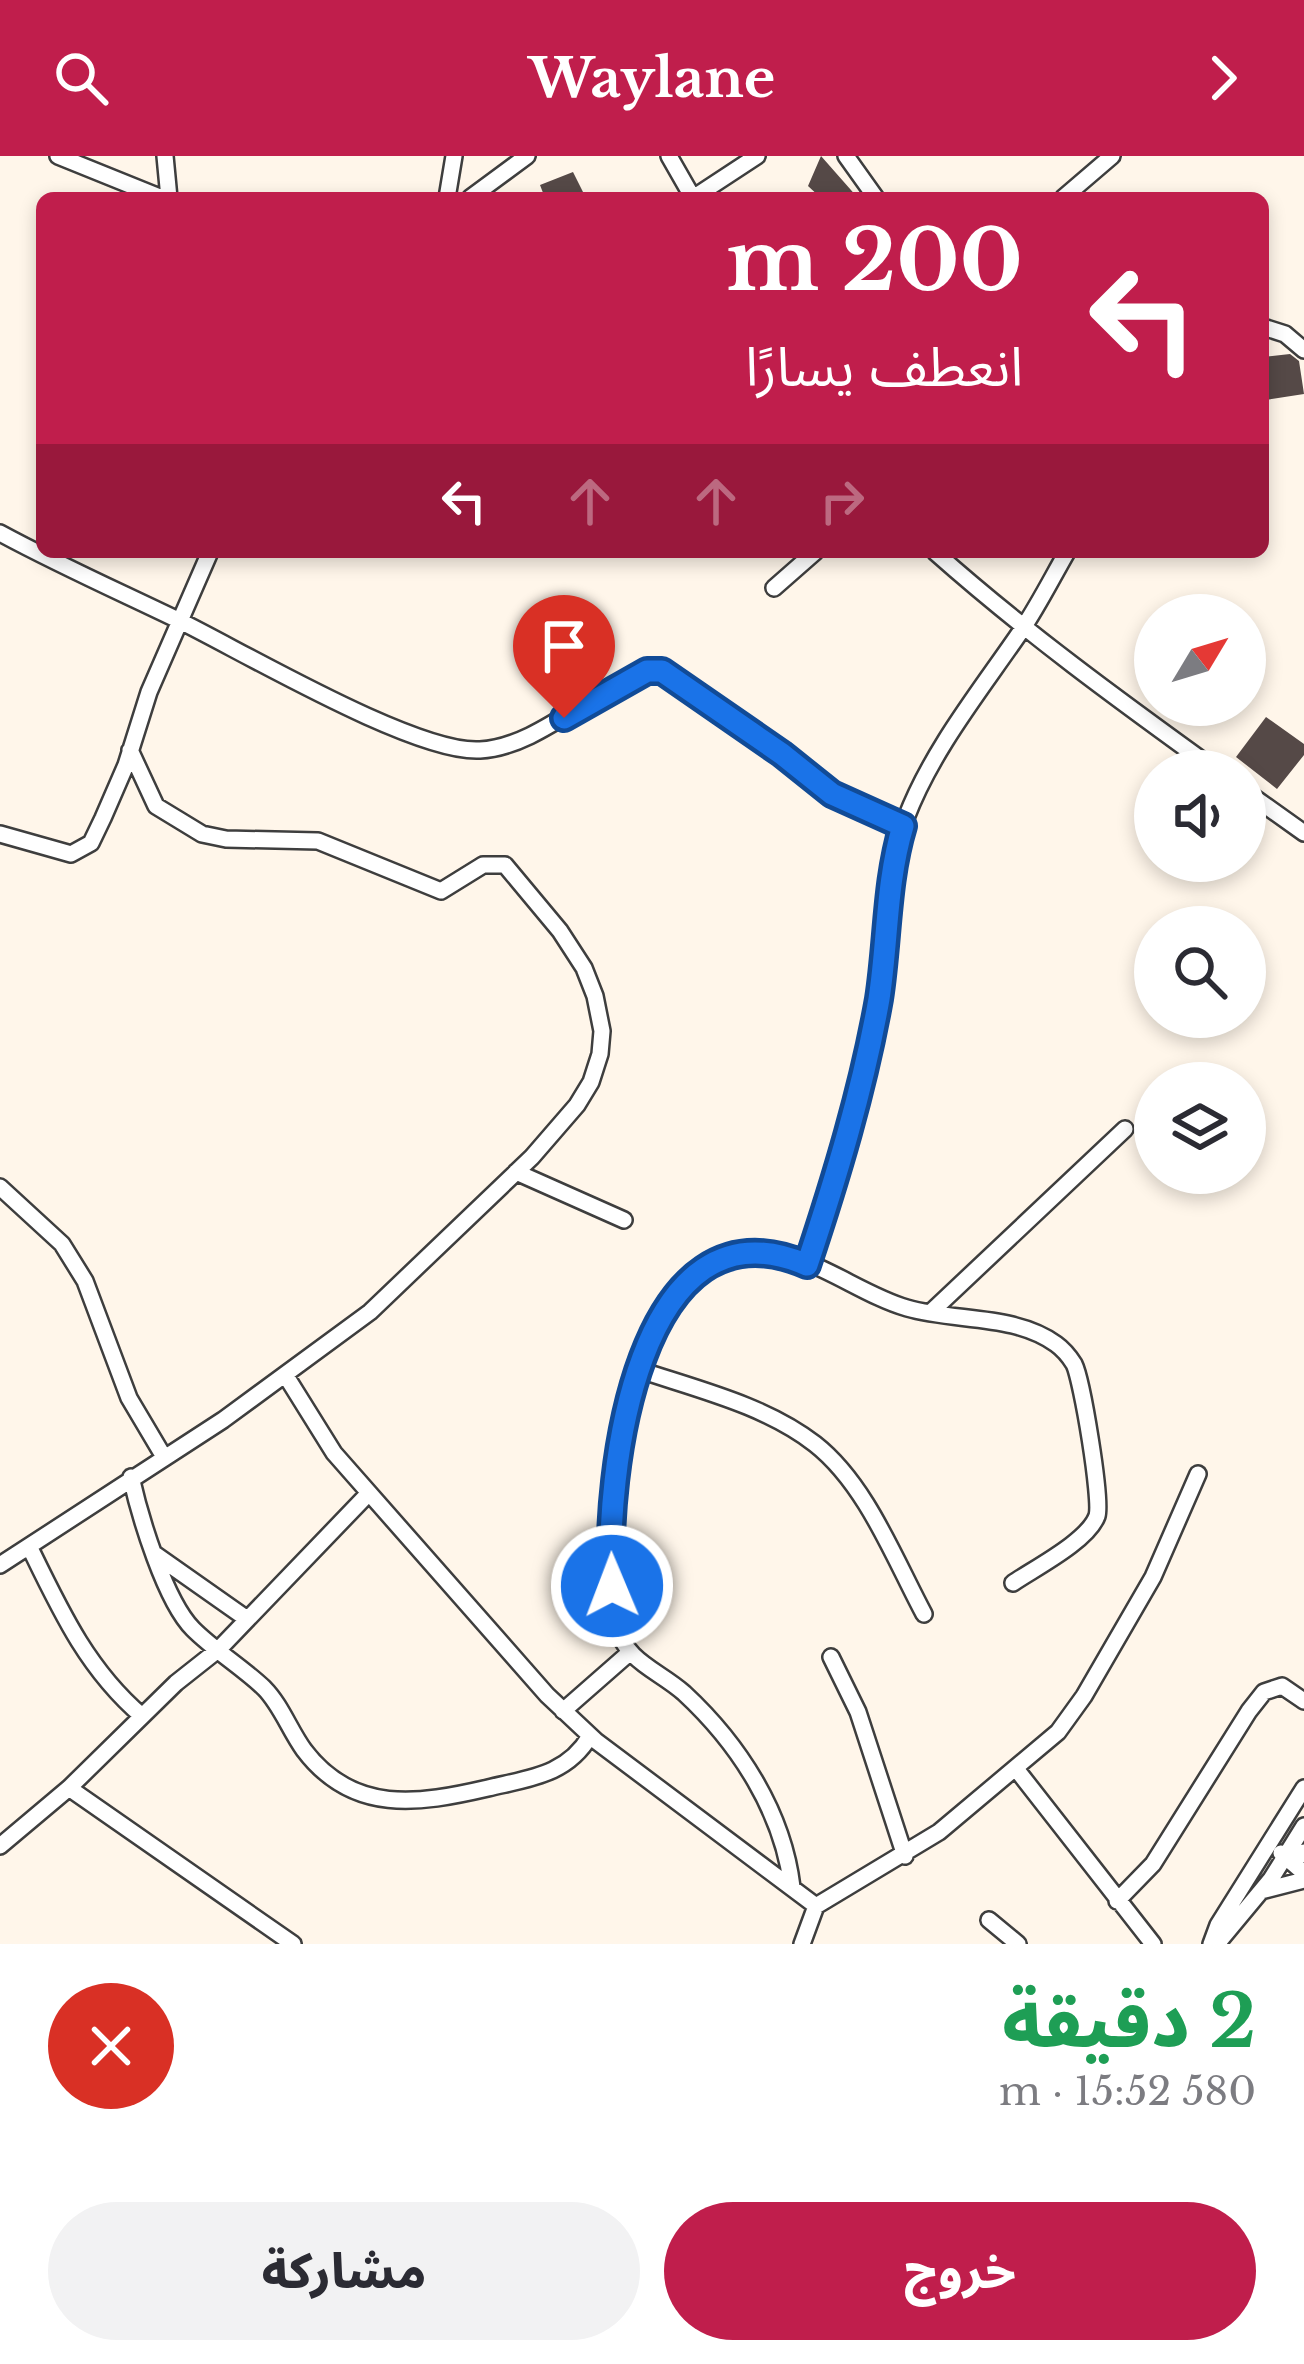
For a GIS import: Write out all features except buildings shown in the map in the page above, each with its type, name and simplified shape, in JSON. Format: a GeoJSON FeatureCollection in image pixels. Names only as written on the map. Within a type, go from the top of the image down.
{"type":"FeatureCollection","features":[{"type":"Feature","properties":{"kind":"street"},"geometry":{"type":"LineString","coordinates":[[58,156],[151,192]]}},
{"type":"Feature","properties":{"kind":"street"},"geometry":{"type":"LineString","coordinates":[[165,156],[166,192]]}},
{"type":"Feature","properties":{"kind":"street"},"geometry":{"type":"LineString","coordinates":[[448,192],[454,156]]}},
{"type":"Feature","properties":{"kind":"street"},"geometry":{"type":"LineString","coordinates":[[478,192],[527,156]]}},
{"type":"Feature","properties":{"kind":"street"},"geometry":{"type":"LineString","coordinates":[[669,156],[690,192]]}},
{"type":"Feature","properties":{"kind":"street"},"geometry":{"type":"LineString","coordinates":[[702,192],[757,156]]}},
{"type":"Feature","properties":{"kind":"street"},"geometry":{"type":"LineString","coordinates":[[846,156],[873,192]]}},
{"type":"Feature","properties":{"kind":"street"},"geometry":{"type":"LineString","coordinates":[[1070,192],[1112,156]]}},
{"type":"Feature","properties":{"kind":"street"},"geometry":{"type":"LineString","coordinates":[[1269,329],[1285,334],[1304,350]]}},
{"type":"Feature","properties":{"kind":"street"},"geometry":{"type":"LineString","coordinates":[[0,533],[36,553]]}},
{"type":"Feature","properties":{"kind":"street"},"geometry":{"type":"LineString","coordinates":[[46,558],[351,706],[456,750],[485,751],[533,736],[647,671],[662,671],[832,794],[903,826]]}},
{"type":"Feature","properties":{"kind":"street"},"geometry":{"type":"LineString","coordinates":[[0,834],[71,854],[91,843],[130,750],[148,692],[207,558]]}},
{"type":"Feature","properties":{"kind":"street"},"geometry":{"type":"LineString","coordinates":[[774,588],[808,558]]}},
{"type":"Feature","properties":{"kind":"street"},"geometry":{"type":"LineString","coordinates":[[942,558],[1022,629],[1188,750]]}},
{"type":"Feature","properties":{"kind":"street"},"geometry":{"type":"LineString","coordinates":[[807,1265],[840,1165],[879,998],[903,826],[931,766],[1063,558]]}},
{"type":"Feature","properties":{"kind":"street"},"geometry":{"type":"LineString","coordinates":[[0,1565],[286,1376],[370,1312],[516,1172],[577,1106],[591,1082],[602,1031],[596,996],[584,968],[514,871],[499,863],[483,865],[448,888],[432,890],[318,841],[202,834],[156,806],[130,750]]}},
{"type":"Feature","properties":{"kind":"street"},"geometry":{"type":"LineString","coordinates":[[1266,806],[1304,833]]}},
{"type":"Feature","properties":{"kind":"street"},"geometry":{"type":"LineString","coordinates":[[930,1313],[1125,1129]]}},
{"type":"Feature","properties":{"kind":"street"},"geometry":{"type":"LineString","coordinates":[[516,1172],[624,1220]]}},
{"type":"Feature","properties":{"kind":"street"},"geometry":{"type":"LineString","coordinates":[[0,1187],[62,1244],[85,1281],[129,1398],[164,1457]]}},
{"type":"Feature","properties":{"kind":"street"},"geometry":{"type":"LineString","coordinates":[[792,1887],[790,1865],[767,1801],[742,1759],[681,1690],[628,1654],[615,1621],[612,1488],[622,1420],[638,1369],[681,1290],[716,1263],[754,1251],[807,1265],[890,1303],[1024,1328],[1063,1349],[1076,1368],[1098,1487],[1097,1515],[1090,1528],[1067,1547],[1013,1583]]}},
{"type":"Feature","properties":{"kind":"street"},"geometry":{"type":"LineString","coordinates":[[638,1369],[776,1420],[817,1446],[855,1490],[924,1614]]}},
{"type":"Feature","properties":{"kind":"street"},"geometry":{"type":"LineString","coordinates":[[286,1376],[334,1453],[562,1711],[816,1906]]}},
{"type":"Feature","properties":{"kind":"street"},"geometry":{"type":"LineString","coordinates":[[802,1944],[816,1906],[905,1856],[1017,1770],[1058,1732],[1153,1576],[1198,1474]]}},
{"type":"Feature","properties":{"kind":"street"},"geometry":{"type":"LineString","coordinates":[[131,1478],[142,1528],[183,1617],[271,1696],[308,1755],[338,1784],[374,1798],[405,1802],[563,1768],[579,1756],[590,1736]]}},
{"type":"Feature","properties":{"kind":"street"},"geometry":{"type":"LineString","coordinates":[[0,1846],[219,1649],[368,1494]]}},
{"type":"Feature","properties":{"kind":"street"},"geometry":{"type":"LineString","coordinates":[[30,1548],[80,1649],[113,1691],[142,1716]]}},
{"type":"Feature","properties":{"kind":"street"},"geometry":{"type":"LineString","coordinates":[[154,1554],[247,1619]]}},
{"type":"Feature","properties":{"kind":"street"},"geometry":{"type":"LineString","coordinates":[[562,1711],[628,1654]]}},
{"type":"Feature","properties":{"kind":"street"},"geometry":{"type":"LineString","coordinates":[[831,1657],[858,1712],[905,1856]]}},
{"type":"Feature","properties":{"kind":"street"},"geometry":{"type":"LineString","coordinates":[[1117,1900],[1153,1864],[1264,1692],[1282,1686],[1304,1701]]}},
{"type":"Feature","properties":{"kind":"street"},"geometry":{"type":"LineString","coordinates":[[1017,1770],[1153,1944]]}},
{"type":"Feature","properties":{"kind":"street"},"geometry":{"type":"LineString","coordinates":[[69,1788],[293,1944]]}},
{"type":"Feature","properties":{"kind":"street"},"geometry":{"type":"LineString","coordinates":[[1214,1944],[1304,1788]]}},
{"type":"Feature","properties":{"kind":"street"},"geometry":{"type":"LineString","coordinates":[[1214,1944],[1297,1853],[1304,1826]]}},
{"type":"Feature","properties":{"kind":"street"},"geometry":{"type":"LineString","coordinates":[[1261,1892],[1304,1877],[1297,1853],[1272,1839]]}},
{"type":"Feature","properties":{"kind":"street"},"geometry":{"type":"LineString","coordinates":[[989,1920],[1018,1944]]}},
{"type":"Feature","properties":{"kind":"route"},"geometry":{"type":"LineString","coordinates":[[564,718],[647,671],[662,671],[832,794],[903,826],[879,998],[840,1165],[807,1265],[774,1253],[734,1254],[681,1290],[638,1369],[622,1420],[612,1488],[612,1586]]}}]}
